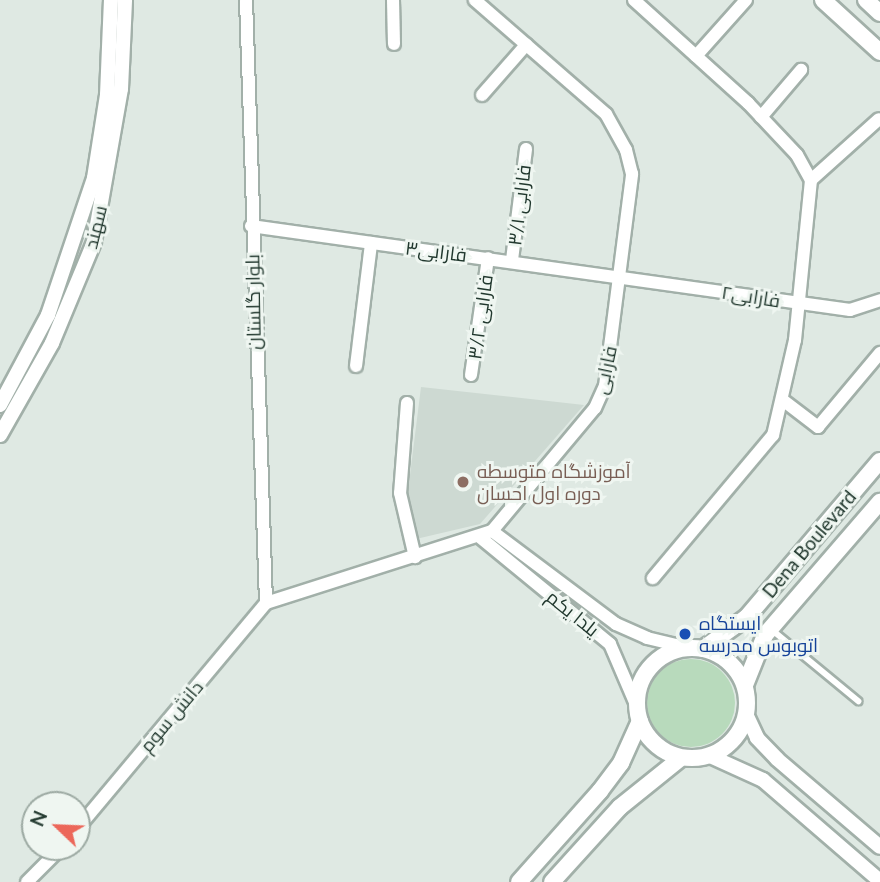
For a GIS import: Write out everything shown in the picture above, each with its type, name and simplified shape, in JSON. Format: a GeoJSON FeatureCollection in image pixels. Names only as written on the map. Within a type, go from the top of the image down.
{"type":"FeatureCollection","features":[{"type":"Feature","properties":{"kind":"main road"},"geometry":{"type":"LineString","coordinates":[[823,0],[880,52]]}},
{"type":"Feature","properties":{"kind":"main road"},"geometry":{"type":"LineString","coordinates":[[866,0],[880,13]]}},
{"type":"Feature","properties":{"kind":"main road","name":"Dena Boulevard"},"geometry":{"type":"LineString","coordinates":[[696,648],[747,617],[880,461]]}},
{"type":"Feature","properties":{"kind":"main road","name":"Dena Boulevard"},"geometry":{"type":"LineString","coordinates":[[745,685],[751,659],[770,628],[880,502]]}},
{"type":"Feature","properties":{"kind":"main road"},"geometry":{"type":"LineString","coordinates":[[519,882],[600,791],[621,763],[638,714],[646,674],[664,656],[696,648],[729,662],[745,685],[746,714],[734,740],[710,756],[681,758],[648,780],[552,882]]}},
{"type":"Feature","properties":{"kind":"main road"},"geometry":{"type":"LineString","coordinates":[[638,714],[655,745],[681,758]]}},
{"type":"Feature","properties":{"kind":"street","name":"سهند"},"geometry":{"type":"LineString","coordinates":[[0,404],[48,315],[94,178],[107,95],[111,0]]}},
{"type":"Feature","properties":{"kind":"street","name":"سهند"},"geometry":{"type":"LineString","coordinates":[[0,435],[52,343],[94,242],[121,89],[125,0]]}},
{"type":"Feature","properties":{"kind":"street","name":"بلوار گلستان"},"geometry":{"type":"LineString","coordinates":[[246,0],[251,226],[266,603]]}},
{"type":"Feature","properties":{"kind":"street"},"geometry":{"type":"LineString","coordinates":[[393,0],[394,44]]}},
{"type":"Feature","properties":{"kind":"street","name":"فارابی"},"geometry":{"type":"LineString","coordinates":[[475,0],[606,114],[626,149],[632,174],[605,386],[596,408],[487,535]]}},
{"type":"Feature","properties":{"kind":"street"},"geometry":{"type":"LineString","coordinates":[[634,0],[761,117],[797,155],[811,180],[799,303],[784,401],[774,435],[653,578]]}},
{"type":"Feature","properties":{"kind":"street"},"geometry":{"type":"LineString","coordinates":[[696,56],[746,0]]}},
{"type":"Feature","properties":{"kind":"street"},"geometry":{"type":"LineString","coordinates":[[482,95],[526,45]]}},
{"type":"Feature","properties":{"kind":"street"},"geometry":{"type":"LineString","coordinates":[[761,117],[801,70]]}},
{"type":"Feature","properties":{"kind":"street"},"geometry":{"type":"LineString","coordinates":[[811,180],[879,119]]}},
{"type":"Feature","properties":{"kind":"street","name":"فارابی ۳/۱"},"geometry":{"type":"LineString","coordinates":[[512,260],[526,149]]}},
{"type":"Feature","properties":{"kind":"street","name":"فارابی۳"},"geometry":{"type":"LineString","coordinates":[[251,226],[621,275]]}},
{"type":"Feature","properties":{"kind":"street"},"geometry":{"type":"LineString","coordinates":[[356,366],[371,243]]}},
{"type":"Feature","properties":{"kind":"street","name":"فارابی ۳/۲"},"geometry":{"type":"LineString","coordinates":[[471,375],[488,258]]}},
{"type":"Feature","properties":{"kind":"street","name":"فارابی۲"},"geometry":{"type":"LineString","coordinates":[[621,275],[850,310],[880,300]]}},
{"type":"Feature","properties":{"kind":"street"},"geometry":{"type":"LineString","coordinates":[[784,401],[818,427],[880,353]]}},
{"type":"Feature","properties":{"kind":"street"},"geometry":{"type":"LineString","coordinates":[[407,403],[400,493],[415,557]]}},
{"type":"Feature","properties":{"kind":"street"},"geometry":{"type":"LineString","coordinates":[[266,603],[487,535]]}},
{"type":"Feature","properties":{"kind":"street","name":"یلدا یکم"},"geometry":{"type":"LineString","coordinates":[[487,535],[616,624],[647,638],[696,648]]}},
{"type":"Feature","properties":{"kind":"street","name":"یلدا یکم"},"geometry":{"type":"LineString","coordinates":[[487,535],[610,644],[638,714]]}},
{"type":"Feature","properties":{"kind":"street","name":"دانش سوم"},"geometry":{"type":"LineString","coordinates":[[91,811],[266,603]]}},
{"type":"Feature","properties":{"kind":"street"},"geometry":{"type":"LineString","coordinates":[[746,714],[757,737],[777,759],[880,847]]}},
{"type":"Feature","properties":{"kind":"street"},"geometry":{"type":"LineString","coordinates":[[710,756],[763,780],[880,881]]}},
{"type":"Feature","properties":{"kind":"street"},"geometry":{"type":"LineString","coordinates":[[36,880],[51,861]]}},
{"type":"Feature","properties":{"kind":"lane"},"geometry":{"type":"LineString","coordinates":[[770,628],[859,701]]}},
{"type":"Feature","properties":{"kind":"shaded area","name":"آموزشگاه متوسطه دوره اول احسان"},"geometry":{"type":"Polygon","coordinates":[[[421,387],[584,405],[480,524],[416,539],[406,507],[421,387]]]}},
{"type":"Feature","properties":{"kind":"green space"},"geometry":{"type":"Polygon","coordinates":[[[691,659],[708,663],[722,672],[731,686],[735,703],[731,720],[722,734],[708,743],[691,747],[674,743],[660,734],[651,720],[647,703],[651,686],[660,672],[674,663],[691,659]]]}},
{"type":"Feature","properties":{"kind":"place","name":"آموزشگاه متوسطه دوره اول احسان"},"geometry":{"type":"Point","coordinates":[463,482]}},
{"type":"Feature","properties":{"kind":"place","name":"ایستگاه اتوبوس مدرسه"},"geometry":{"type":"Point","coordinates":[685,634]}}]}
